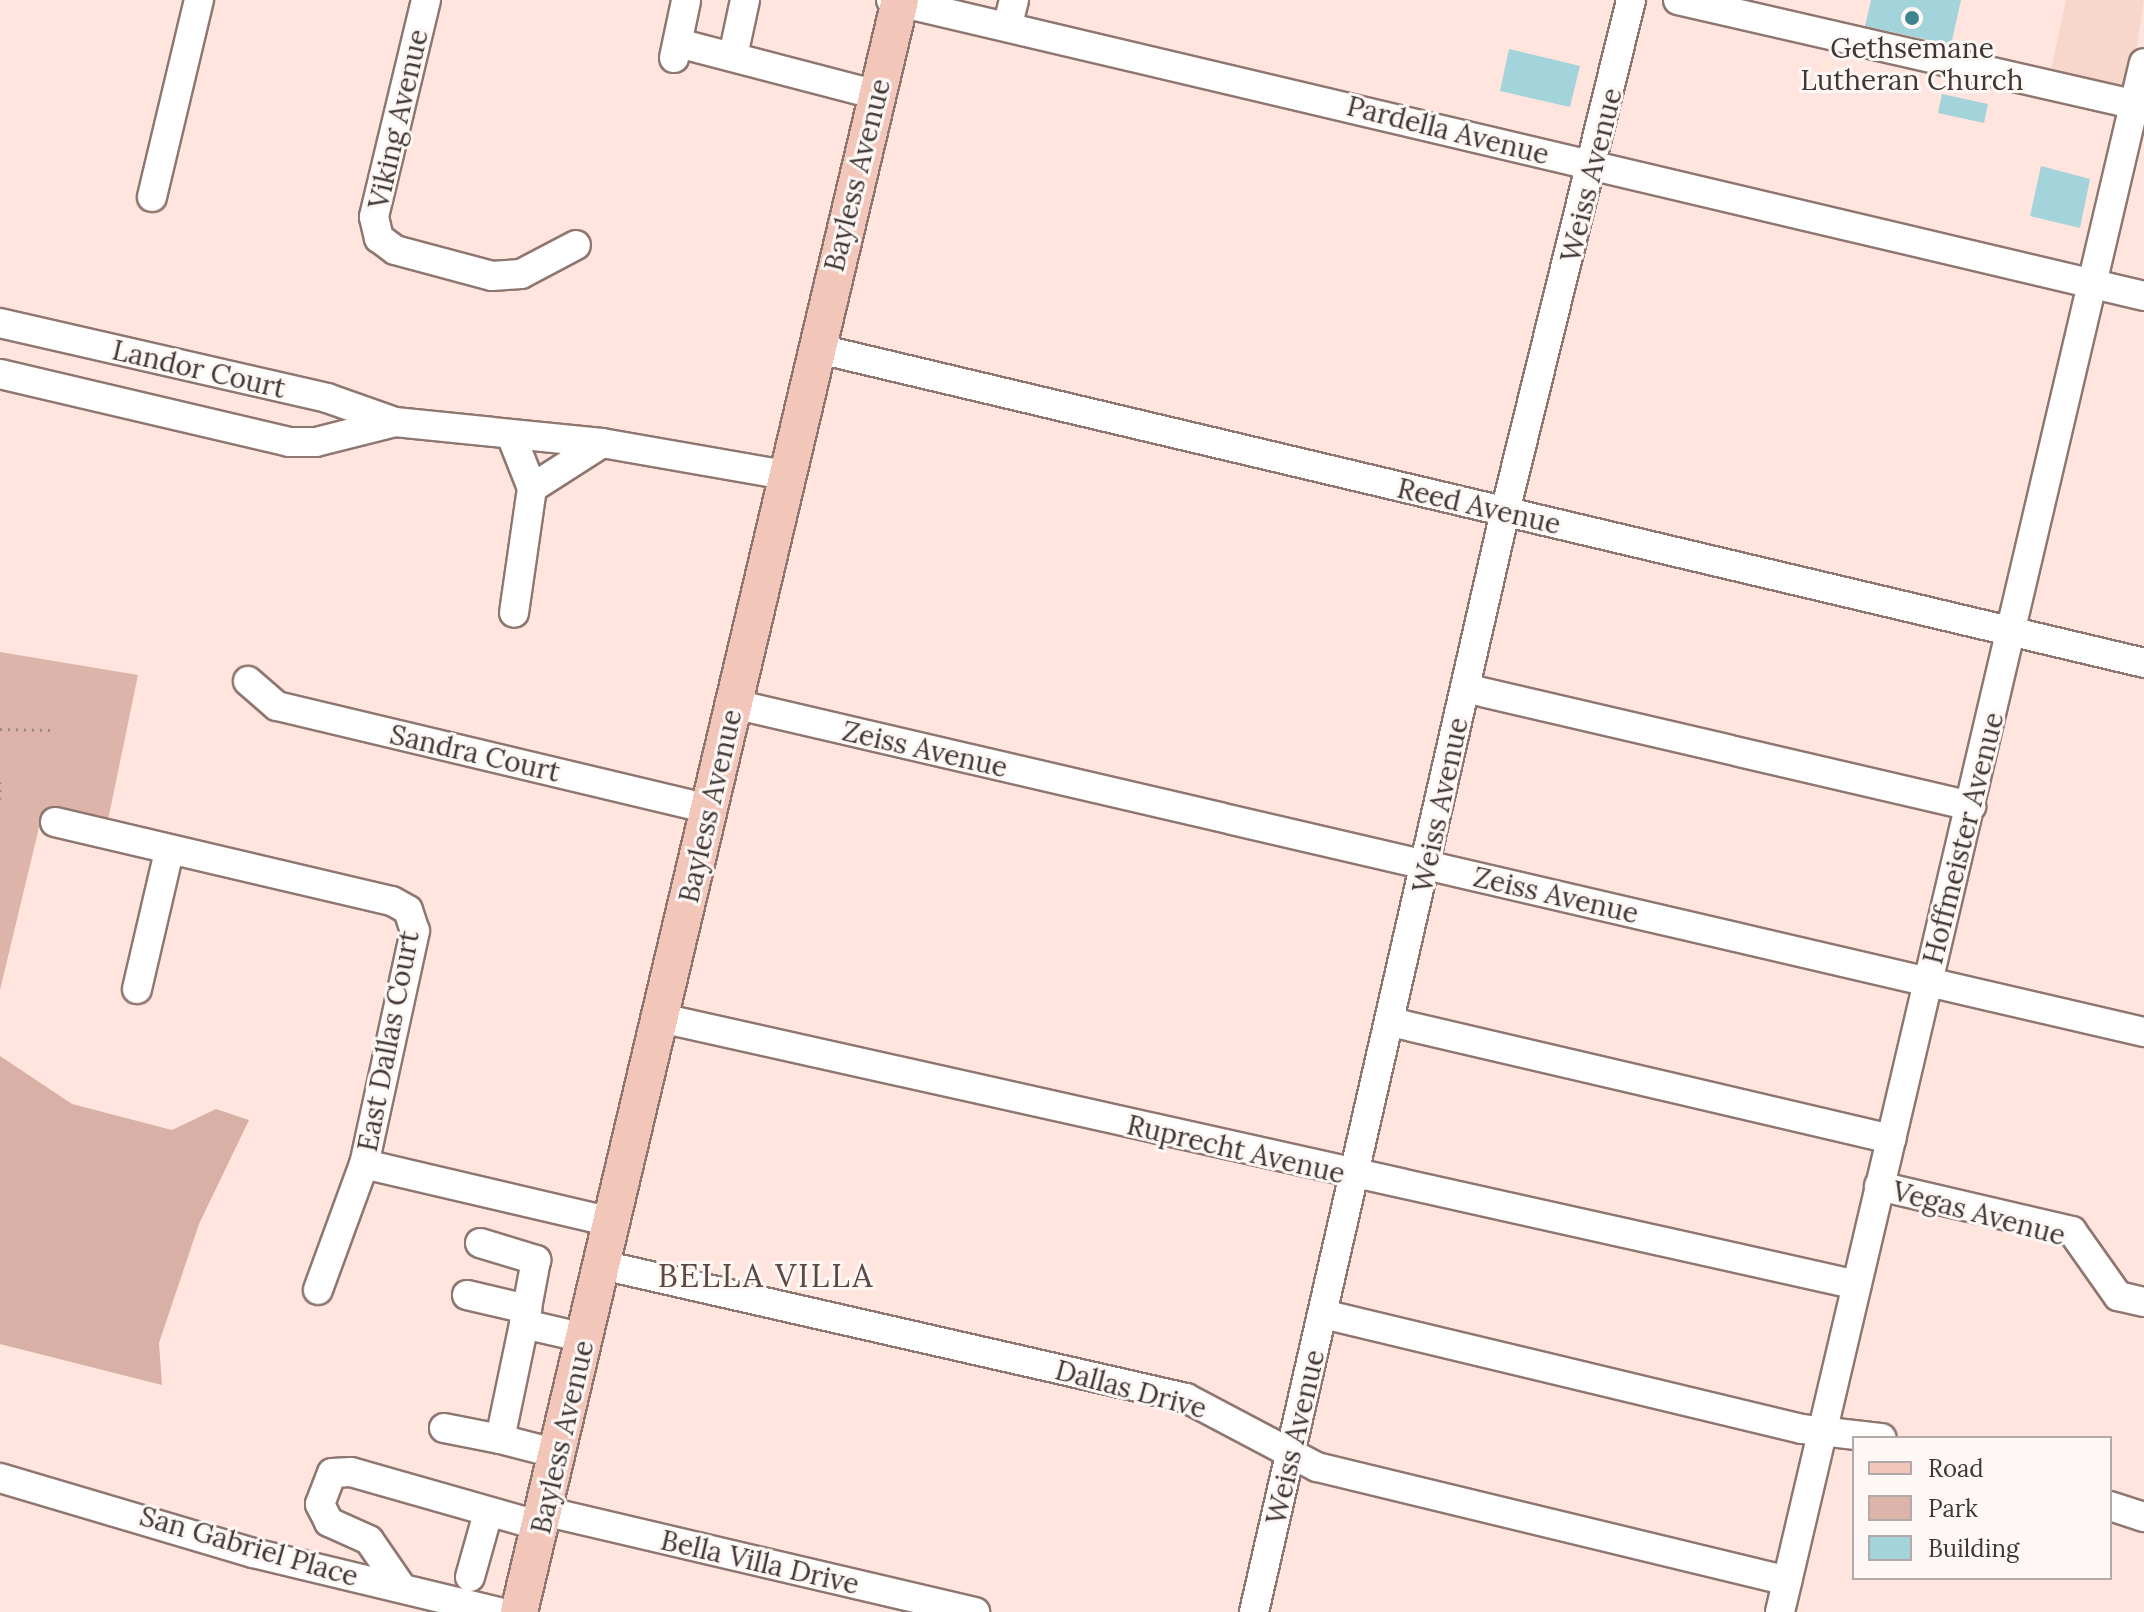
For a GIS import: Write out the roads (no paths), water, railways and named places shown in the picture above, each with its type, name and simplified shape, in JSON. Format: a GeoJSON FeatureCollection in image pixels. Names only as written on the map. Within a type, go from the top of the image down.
{"type":"FeatureCollection","features":[{"type":"Feature","properties":{"kind":"main road","name":"Bayless Avenue"},"geometry":{"type":"LineString","coordinates":[[519,1612],[661,1018],[897,1]]}},
{"type":"Feature","properties":{"kind":"street"},"geometry":{"type":"LineString","coordinates":[[152,197],[199,0]]}},
{"type":"Feature","properties":{"kind":"street","name":"Viking Avenue"},"geometry":{"type":"LineString","coordinates":[[426,0],[374,217],[379,238],[395,250],[492,276],[534,269],[576,245]]}},
{"type":"Feature","properties":{"kind":"street"},"geometry":{"type":"LineString","coordinates":[[733,56],[745,0]]}},
{"type":"Feature","properties":{"kind":"street","name":"Weiss Avenue"},"geometry":{"type":"LineString","coordinates":[[1254,1612],[1428,866],[1505,512],[1595,166],[1631,0]]}},
{"type":"Feature","properties":{"kind":"street"},"geometry":{"type":"LineString","coordinates":[[1678,0],[1734,7],[2137,111]]}},
{"type":"Feature","properties":{"kind":"street"},"geometry":{"type":"LineString","coordinates":[[686,1],[676,50],[733,56],[877,95]]}},
{"type":"Feature","properties":{"kind":"street","name":"Pardella Avenue"},"geometry":{"type":"LineString","coordinates":[[897,1],[1011,12],[1595,166],[2144,296]]}},
{"type":"Feature","properties":{"kind":"street","name":"Hoffmeister Avenue"},"geometry":{"type":"LineString","coordinates":[[1780,1612],[1928,979],[2137,111],[2144,63]]}},
{"type":"Feature","properties":{"kind":"street","name":"Landor Court"},"geometry":{"type":"LineString","coordinates":[[0,323],[327,398],[395,422],[602,443],[785,475]]}},
{"type":"Feature","properties":{"kind":"street","name":"Reed Avenue"},"geometry":{"type":"LineString","coordinates":[[815,348],[2144,663]]}},
{"type":"Feature","properties":{"kind":"street","name":"Landor Court"},"geometry":{"type":"LineString","coordinates":[[0,374],[289,442],[316,442],[395,422]]}},
{"type":"Feature","properties":{"kind":"street"},"geometry":{"type":"LineString","coordinates":[[511,435],[532,488],[514,613]]}},
{"type":"Feature","properties":{"kind":"street"},"geometry":{"type":"LineString","coordinates":[[532,488],[602,443]]}},
{"type":"Feature","properties":{"kind":"street","name":"Sandra Court"},"geometry":{"type":"LineString","coordinates":[[248,681],[277,706],[710,809]]}},
{"type":"Feature","properties":{"kind":"street"},"geometry":{"type":"LineString","coordinates":[[1465,688],[1971,806]]}},
{"type":"Feature","properties":{"kind":"street","name":"Zeiss Avenue"},"geometry":{"type":"LineString","coordinates":[[734,704],[1928,979],[2144,1032]]}},
{"type":"Feature","properties":{"kind":"street","name":"East Dallas Court"},"geometry":{"type":"LineString","coordinates":[[55,822],[392,901],[408,910],[415,931],[364,1164],[318,1290]]}},
{"type":"Feature","properties":{"kind":"street"},"geometry":{"type":"LineString","coordinates":[[137,989],[169,851]]}},
{"type":"Feature","properties":{"kind":"street","name":"Ruprecht Avenue"},"geometry":{"type":"LineString","coordinates":[[661,1018],[1355,1177],[1375,1173],[1857,1285]]}},
{"type":"Feature","properties":{"kind":"street"},"geometry":{"type":"LineString","coordinates":[[1391,1022],[1891,1139]]}},
{"type":"Feature","properties":{"kind":"street"},"geometry":{"type":"LineString","coordinates":[[364,1164],[612,1222]]}},
{"type":"Feature","properties":{"kind":"street","name":"Vegas Avenue"},"geometry":{"type":"LineString","coordinates":[[1879,1186],[2072,1231],[2118,1296],[2144,1302]]}},
{"type":"Feature","properties":{"kind":"street"},"geometry":{"type":"LineString","coordinates":[[480,1243],[536,1260],[500,1439]]}},
{"type":"Feature","properties":{"kind":"street","name":"Dallas Drive"},"geometry":{"type":"LineString","coordinates":[[602,1265],[1186,1398],[1317,1467],[1787,1581]]}},
{"type":"Feature","properties":{"kind":"street"},"geometry":{"type":"LineString","coordinates":[[467,1295],[585,1338]]}},
{"type":"Feature","properties":{"kind":"street"},"geometry":{"type":"LineString","coordinates":[[1323,1314],[1802,1429],[1825,1427],[1871,1436]]}},
{"type":"Feature","properties":{"kind":"street"},"geometry":{"type":"LineString","coordinates":[[444,1428],[558,1454]]}},
{"type":"Feature","properties":{"kind":"street","name":"Bella Villa Drive"},"geometry":{"type":"LineString","coordinates":[[402,1588],[369,1540],[329,1522],[320,1504],[332,1473],[351,1472],[488,1513],[542,1518],[975,1612]]}},
{"type":"Feature","properties":{"kind":"street","name":"San Gabriel Place"},"geometry":{"type":"LineString","coordinates":[[0,1478],[253,1553],[498,1612]]}},
{"type":"Feature","properties":{"kind":"street"},"geometry":{"type":"LineString","coordinates":[[2112,1507],[2144,1517]]}},
{"type":"Feature","properties":{"kind":"street"},"geometry":{"type":"LineString","coordinates":[[470,1577],[488,1513]]}},
{"type":"Feature","properties":{"kind":"place","name":"Gethsemane Lutheran Church"},"geometry":{"type":"Point","coordinates":[1912,18]}},
{"type":"Feature","properties":{"kind":"district","name":"BELLA VILLA"},"geometry":{"type":"Point","coordinates":[766,1276]}}]}
